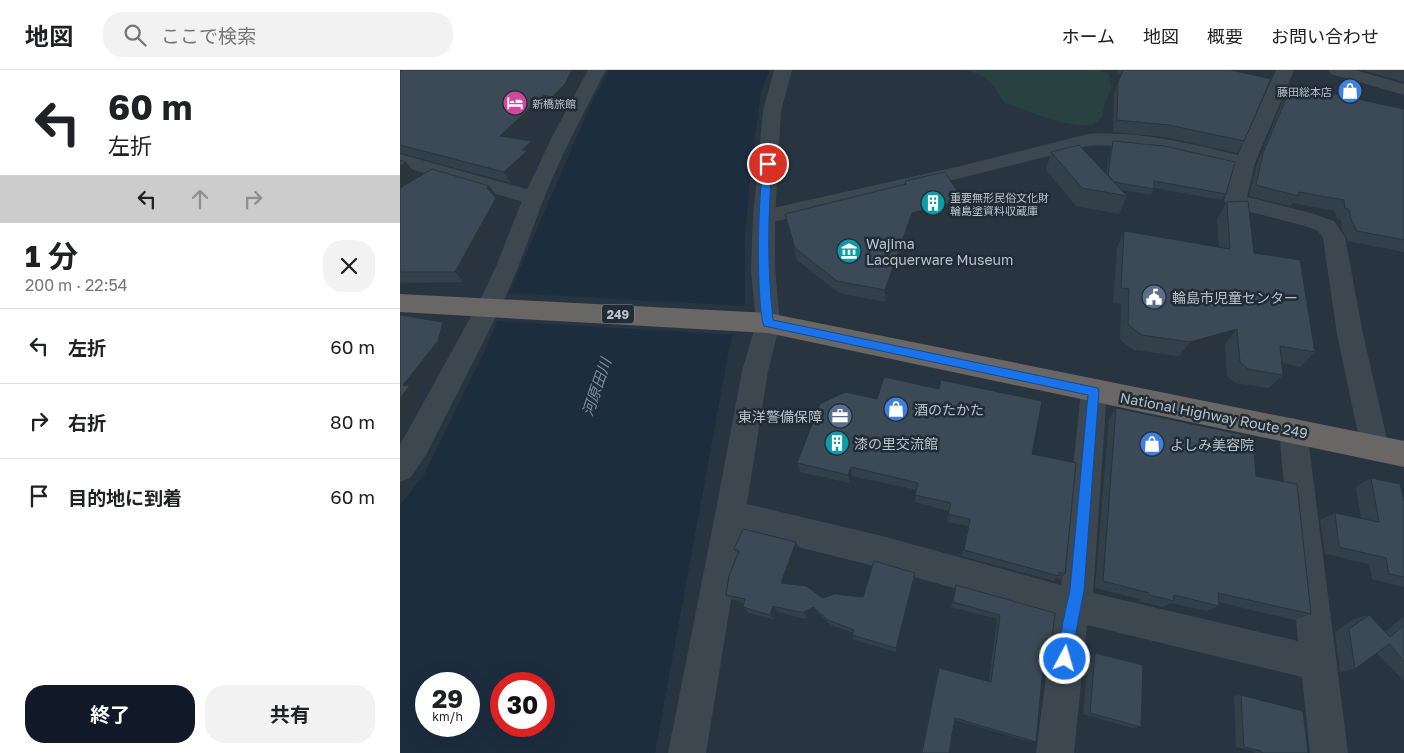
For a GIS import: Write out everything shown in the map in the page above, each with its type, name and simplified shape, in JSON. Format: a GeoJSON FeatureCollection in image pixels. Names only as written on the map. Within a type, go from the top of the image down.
{"type":"FeatureCollection","features":[{"type":"Feature","properties":{"kind":"highway","name":"National Highway Route 249"},"geometry":{"type":"LineString","coordinates":[[400,303],[756,322],[1404,454]]}},
{"type":"Feature","properties":{"kind":"street"},"geometry":{"type":"LineString","coordinates":[[400,470],[416,446],[490,309],[534,198],[596,70]]}},
{"type":"Feature","properties":{"kind":"street"},"geometry":{"type":"LineString","coordinates":[[687,753],[755,371],[756,322],[763,270],[764,217],[772,111],[783,70]]}},
{"type":"Feature","properties":{"kind":"street"},"geometry":{"type":"LineString","coordinates":[[1285,70],[1245,163],[1235,201],[1311,220],[1326,226],[1334,237],[1350,334],[1375,448]]}},
{"type":"Feature","properties":{"kind":"street"},"geometry":{"type":"LineString","coordinates":[[1337,70],[1404,90]]}},
{"type":"Feature","properties":{"kind":"street"},"geometry":{"type":"LineString","coordinates":[[764,217],[966,171],[1088,140],[1105,138],[1134,139],[1245,163]]}},
{"type":"Feature","properties":{"kind":"street"},"geometry":{"type":"LineString","coordinates":[[400,160],[534,198]]}},
{"type":"Feature","properties":{"kind":"street"},"geometry":{"type":"LineString","coordinates":[[415,184],[437,171]]}},
{"type":"Feature","properties":{"kind":"street"},"geometry":{"type":"LineString","coordinates":[[1055,753],[1070,622],[1077,590],[1094,391]]}},
{"type":"Feature","properties":{"kind":"street"},"geometry":{"type":"LineString","coordinates":[[1293,430],[1329,753]]}},
{"type":"Feature","properties":{"kind":"street"},"geometry":{"type":"LineString","coordinates":[[730,515],[891,555],[1073,604],[1318,663]]}},
{"type":"Feature","properties":{"kind":"green space"},"geometry":{"type":"Polygon","coordinates":[[[968,70],[1101,70],[1109,75],[1111,89],[1102,117],[1094,124],[1079,125],[1060,122],[1005,103],[992,84],[982,76],[968,70]]]}},
{"type":"Feature","properties":{"kind":"water","name":"河原田川"},"geometry":{"type":"Polygon","coordinates":[[[609,70],[770,70],[761,91],[752,158],[745,234],[745,303],[730,344],[655,753],[400,753],[400,505],[424,475],[484,352],[590,106],[609,70]]]}},
{"type":"Feature","properties":{"kind":"pier"},"geometry":{"type":"Polygon","coordinates":[[[507,293],[747,306],[736,335],[495,321],[507,293]]]}},
{"type":"Feature","properties":{"kind":"building"},"geometry":{"type":"Polygon","coordinates":[[[400,70],[572,70],[565,84],[552,97],[544,95],[500,136],[532,141],[522,150],[527,151],[504,172],[400,145],[400,70]]]}},
{"type":"Feature","properties":{"kind":"building"},"geometry":{"type":"Polygon","coordinates":[[[1123,70],[1231,70],[1271,79],[1244,141],[1169,125],[1117,120],[1118,82],[1123,70]]]}},
{"type":"Feature","properties":{"kind":"building"},"geometry":{"type":"Polygon","coordinates":[[[1292,85],[1404,109],[1404,240],[1357,231],[1351,219],[1349,209],[1345,209],[1344,200],[1299,192],[1298,196],[1256,185],[1263,153],[1292,85]]]}},
{"type":"Feature","properties":{"kind":"building"},"geometry":{"type":"Polygon","coordinates":[[[1113,141],[1164,146],[1235,162],[1226,194],[1154,181],[1154,189],[1114,182],[1108,175],[1113,141]]]}},
{"type":"Feature","properties":{"kind":"building"},"geometry":{"type":"Polygon","coordinates":[[[1079,145],[1127,196],[1082,188],[1051,152],[1079,145]]]}},
{"type":"Feature","properties":{"kind":"building"},"geometry":{"type":"Polygon","coordinates":[[[400,160],[406,162],[400,166],[400,160]]]}},
{"type":"Feature","properties":{"kind":"building"},"geometry":{"type":"Polygon","coordinates":[[[432,169],[489,186],[487,188],[496,198],[455,272],[400,272],[400,188],[432,169]]]}},
{"type":"Feature","properties":{"kind":"building","name":"Wajima Lacquerware Museum"},"geometry":{"type":"Polygon","coordinates":[[[945,172],[963,200],[912,213],[885,290],[837,281],[795,248],[785,214],[906,184],[905,181],[945,172]]]}},
{"type":"Feature","properties":{"kind":"building"},"geometry":{"type":"Polygon","coordinates":[[[1248,201],[1254,253],[1300,260],[1315,352],[1280,346],[1283,375],[1248,369],[1240,362],[1237,329],[1190,342],[1142,335],[1128,323],[1129,289],[1121,288],[1124,231],[1230,249],[1227,202],[1248,201]]]}},
{"type":"Feature","properties":{"kind":"building"},"geometry":{"type":"Polygon","coordinates":[[[400,315],[443,322],[438,341],[403,385],[410,386],[400,398],[400,315]]]}},
{"type":"Feature","properties":{"kind":"building"},"geometry":{"type":"Polygon","coordinates":[[[884,377],[939,389],[941,380],[1042,401],[1032,454],[1076,463],[1065,574],[1059,572],[1059,576],[964,550],[970,519],[948,514],[951,503],[915,495],[918,483],[851,467],[848,475],[797,463],[820,404],[845,392],[877,399],[884,377]]]}},
{"type":"Feature","properties":{"kind":"building"},"geometry":{"type":"Polygon","coordinates":[[[1116,408],[1253,437],[1256,476],[1297,484],[1311,614],[1218,593],[1219,606],[1174,595],[1174,601],[1103,581],[1116,408]]]}},
{"type":"Feature","properties":{"kind":"building"},"geometry":{"type":"Polygon","coordinates":[[[1371,478],[1400,484],[1404,502],[1404,577],[1389,574],[1386,558],[1339,547],[1335,513],[1379,522],[1371,478]]]}},
{"type":"Feature","properties":{"kind":"building"},"geometry":{"type":"Polygon","coordinates":[[[743,529],[796,542],[781,583],[806,586],[823,598],[835,594],[863,597],[874,561],[915,573],[896,648],[852,635],[854,630],[828,620],[813,607],[804,612],[798,612],[773,606],[770,615],[743,607],[745,599],[726,595],[729,576],[739,551],[734,549],[743,529]]]}},
{"type":"Feature","properties":{"kind":"building"},"geometry":{"type":"Polygon","coordinates":[[[956,585],[1055,613],[1051,647],[1045,645],[1036,742],[955,718],[949,753],[922,753],[939,668],[991,682],[1000,615],[953,602],[956,585]]]}},
{"type":"Feature","properties":{"kind":"building"},"geometry":{"type":"Polygon","coordinates":[[[1369,615],[1390,637],[1404,625],[1404,661],[1389,644],[1355,669],[1349,629],[1369,615]]]}},
{"type":"Feature","properties":{"kind":"building"},"geometry":{"type":"Polygon","coordinates":[[[1095,653],[1143,665],[1141,727],[1090,713],[1095,653]]]}},
{"type":"Feature","properties":{"kind":"building"},"geometry":{"type":"Polygon","coordinates":[[[1241,695],[1303,711],[1308,753],[1262,753],[1261,751],[1244,747],[1241,695]]]}},
{"type":"Feature","properties":{"kind":"place","name":"藤田総本店"},"geometry":{"type":"Point","coordinates":[1350,91]}},
{"type":"Feature","properties":{"kind":"place","name":"新橋旅館"},"geometry":{"type":"Point","coordinates":[515,103]}},
{"type":"Feature","properties":{"kind":"place","name":"重要無形民俗文化財 輪島塗資料収蔵庫"},"geometry":{"type":"Point","coordinates":[933,203]}},
{"type":"Feature","properties":{"kind":"place","name":"Wajima Lacquerware Museum"},"geometry":{"type":"Point","coordinates":[849,251]}},
{"type":"Feature","properties":{"kind":"place","name":"輪島市児童センター"},"geometry":{"type":"Point","coordinates":[1154,297]}},
{"type":"Feature","properties":{"kind":"place","name":"酒のたかた"},"geometry":{"type":"Point","coordinates":[896,409]}},
{"type":"Feature","properties":{"kind":"place","name":"東洋警備保障"},"geometry":{"type":"Point","coordinates":[840,416]}},
{"type":"Feature","properties":{"kind":"place","name":"漆の里交流館"},"geometry":{"type":"Point","coordinates":[837,443]}},
{"type":"Feature","properties":{"kind":"place","name":"よしみ美容院"},"geometry":{"type":"Point","coordinates":[1152,444]}},
{"type":"Feature","properties":{"kind":"route"},"geometry":{"type":"LineString","coordinates":[[768,164],[763,270],[768,323],[1094,391],[1077,590],[1065,659]]}}]}
